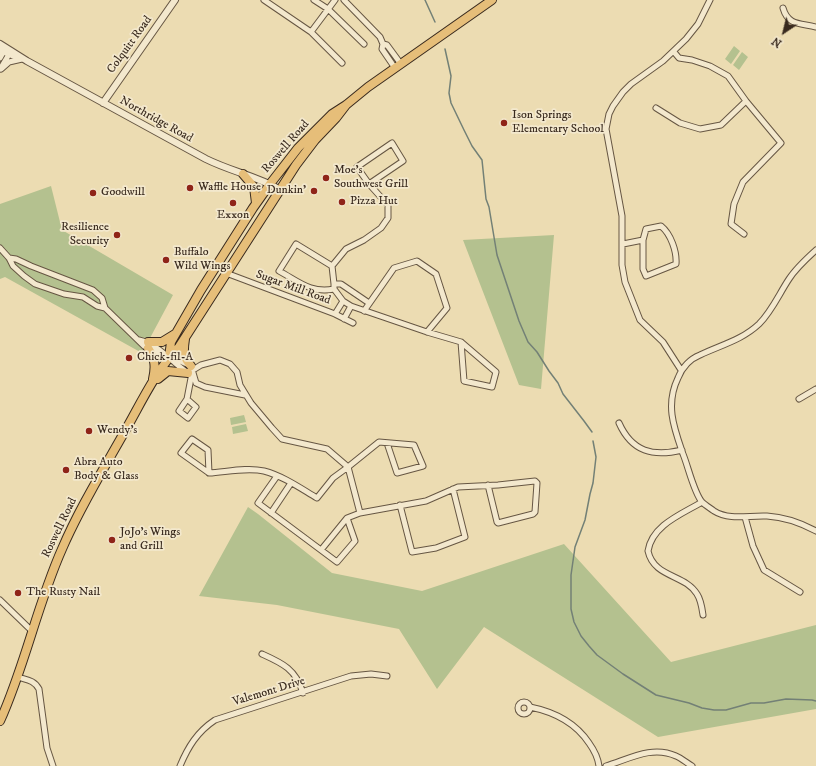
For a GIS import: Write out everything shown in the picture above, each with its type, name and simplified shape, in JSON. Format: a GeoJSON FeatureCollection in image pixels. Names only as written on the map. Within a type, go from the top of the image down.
{"type":"FeatureCollection","features":[{"type":"Feature","properties":{"kind":"main road","name":"Roswell Road"},"geometry":{"type":"LineString","coordinates":[[171,359],[172,342],[201,290],[256,203],[288,160],[332,114],[492,0]]}},
{"type":"Feature","properties":{"kind":"main road","name":"Roswell Road"},"geometry":{"type":"LineString","coordinates":[[0,721],[2,710],[18,677],[50,578],[62,549],[142,399],[171,359],[279,189],[305,152],[336,118],[346,104]]}},
{"type":"Feature","properties":{"kind":"main road"},"geometry":{"type":"LineString","coordinates":[[243,174],[254,187],[256,203]]}},
{"type":"Feature","properties":{"kind":"main road"},"geometry":{"type":"LineString","coordinates":[[145,344],[162,342],[177,332]]}},
{"type":"Feature","properties":{"kind":"main road"},"geometry":{"type":"LineString","coordinates":[[152,384],[168,371],[190,370],[185,358],[184,348],[186,336]]}},
{"type":"Feature","properties":{"kind":"main road"},"geometry":{"type":"LineString","coordinates":[[145,344],[154,356],[155,372],[152,384]]}},
{"type":"Feature","properties":{"kind":"street","name":"Colquitt Road"},"geometry":{"type":"LineString","coordinates":[[103,103],[175,0]]}},
{"type":"Feature","properties":{"kind":"street"},"geometry":{"type":"LineString","coordinates":[[264,0],[311,32],[342,63]]}},
{"type":"Feature","properties":{"kind":"street"},"geometry":{"type":"LineString","coordinates":[[314,0],[328,10],[364,44]]}},
{"type":"Feature","properties":{"kind":"street"},"geometry":{"type":"LineString","coordinates":[[311,32],[335,0]]}},
{"type":"Feature","properties":{"kind":"street"},"geometry":{"type":"LineString","coordinates":[[344,0],[380,37],[383,44],[387,45],[398,66]]}},
{"type":"Feature","properties":{"kind":"street"},"geometry":{"type":"LineString","coordinates":[[681,370],[663,342],[640,320],[625,282],[622,265],[622,216],[606,135],[607,123],[613,106],[623,92],[631,84],[674,52],[698,24],[710,0]]}},
{"type":"Feature","properties":{"kind":"street"},"geometry":{"type":"LineString","coordinates":[[783,8],[785,15],[791,21],[816,27]]}},
{"type":"Feature","properties":{"kind":"street","name":"Northridge Road"},"geometry":{"type":"LineString","coordinates":[[0,44],[6,51],[206,159],[270,184],[279,189]]}},
{"type":"Feature","properties":{"kind":"street"},"geometry":{"type":"LineString","coordinates":[[0,58],[6,51]]}},
{"type":"Feature","properties":{"kind":"street"},"geometry":{"type":"LineString","coordinates":[[0,70],[6,51]]}},
{"type":"Feature","properties":{"kind":"street"},"geometry":{"type":"LineString","coordinates":[[674,52],[679,58],[692,60],[710,66],[728,76],[746,101],[781,143],[744,182],[734,204],[731,224],[744,234]]}},
{"type":"Feature","properties":{"kind":"street"},"geometry":{"type":"LineString","coordinates":[[0,70],[9,62],[24,60]]}},
{"type":"Feature","properties":{"kind":"street"},"geometry":{"type":"LineString","coordinates":[[656,108],[680,123],[700,129],[721,125],[746,101]]}},
{"type":"Feature","properties":{"kind":"street"},"geometry":{"type":"LineString","coordinates":[[369,184],[403,160],[392,143],[357,168],[369,184],[388,205],[388,218],[381,228],[364,240],[346,249],[332,266],[334,286],[343,301],[351,306],[461,342],[496,372],[492,387],[464,381],[461,342]]}},
{"type":"Feature","properties":{"kind":"street"},"geometry":{"type":"LineString","coordinates":[[661,226],[670,239],[676,264],[646,276],[643,269],[643,240],[646,230],[661,226]]}},
{"type":"Feature","properties":{"kind":"street"},"geometry":{"type":"LineString","coordinates":[[623,244],[643,240]]}},
{"type":"Feature","properties":{"kind":"street"},"geometry":{"type":"LineString","coordinates":[[332,266],[296,244],[279,270],[314,290],[319,291],[341,284],[369,303]]}},
{"type":"Feature","properties":{"kind":"street"},"geometry":{"type":"LineString","coordinates":[[0,248],[10,258],[13,266],[35,284],[64,294],[83,298],[97,306],[105,308],[145,344],[156,347],[176,365],[190,370],[201,365],[220,360],[230,364],[237,372],[240,385],[245,395],[282,439],[327,449],[348,467],[360,513]]}},
{"type":"Feature","properties":{"kind":"street"},"geometry":{"type":"LineString","coordinates":[[815,254],[794,272],[770,311],[753,330],[740,339],[698,356],[681,370],[674,386],[671,404],[672,418],[682,450],[696,490],[702,502],[716,512],[727,516],[766,516],[783,518],[798,522],[816,531]]}},
{"type":"Feature","properties":{"kind":"street"},"geometry":{"type":"LineString","coordinates":[[10,258],[16,259],[93,290],[102,298],[105,308]]}},
{"type":"Feature","properties":{"kind":"street"},"geometry":{"type":"LineString","coordinates":[[364,311],[394,268],[416,261],[436,274],[447,308],[427,332]]}},
{"type":"Feature","properties":{"kind":"street","name":"Sugar Mill Road"},"geometry":{"type":"LineString","coordinates":[[226,273],[335,314],[353,323]]}},
{"type":"Feature","properties":{"kind":"street"},"geometry":{"type":"LineString","coordinates":[[335,314],[343,301]]}},
{"type":"Feature","properties":{"kind":"street"},"geometry":{"type":"LineString","coordinates":[[344,319],[351,306]]}},
{"type":"Feature","properties":{"kind":"street"},"geometry":{"type":"LineString","coordinates":[[190,370],[196,383],[205,387],[245,395]]}},
{"type":"Feature","properties":{"kind":"street"},"geometry":{"type":"LineString","coordinates":[[187,399],[190,370]]}},
{"type":"Feature","properties":{"kind":"street"},"geometry":{"type":"LineString","coordinates":[[799,399],[816,389]]}},
{"type":"Feature","properties":{"kind":"street"},"geometry":{"type":"LineString","coordinates":[[619,422],[628,439],[644,450],[661,454],[682,450]]}},
{"type":"Feature","properties":{"kind":"street"},"geometry":{"type":"LineString","coordinates":[[209,473],[208,450],[192,439],[181,453],[209,473],[250,469],[264,471],[291,483],[317,498],[333,478],[379,442],[414,446],[423,466],[397,474],[386,443]]}},
{"type":"Feature","properties":{"kind":"street"},"geometry":{"type":"LineString","coordinates":[[277,476],[258,503],[337,562],[355,541],[347,518]]}},
{"type":"Feature","properties":{"kind":"street"},"geometry":{"type":"LineString","coordinates":[[321,550],[347,518],[360,513],[426,501],[458,487],[488,486],[535,481],[537,483],[535,512],[533,514],[498,523],[488,486]]}},
{"type":"Feature","properties":{"kind":"street"},"geometry":{"type":"LineString","coordinates":[[271,513],[291,483]]}},
{"type":"Feature","properties":{"kind":"street"},"geometry":{"type":"LineString","coordinates":[[400,505],[411,550],[414,552],[436,548],[465,536],[453,489]]}},
{"type":"Feature","properties":{"kind":"street"},"geometry":{"type":"LineString","coordinates":[[702,502],[665,524],[652,540],[648,551],[655,566],[689,585],[695,591],[700,600],[703,615]]}},
{"type":"Feature","properties":{"kind":"street"},"geometry":{"type":"LineString","coordinates":[[746,517],[753,546],[764,570],[800,592]]}},
{"type":"Feature","properties":{"kind":"street"},"geometry":{"type":"LineString","coordinates":[[0,600],[33,632]]}},
{"type":"Feature","properties":{"kind":"street"},"geometry":{"type":"LineString","coordinates":[[262,654],[281,662],[290,669],[298,680],[303,693]]}},
{"type":"Feature","properties":{"kind":"street","name":"Valemont Drive"},"geometry":{"type":"LineString","coordinates":[[180,766],[188,747],[196,735],[215,720],[303,693],[351,676],[371,674],[386,676]]}},
{"type":"Feature","properties":{"kind":"street"},"geometry":{"type":"LineString","coordinates":[[18,677],[31,681],[36,684],[39,689],[47,748],[53,766]]}},
{"type":"Feature","properties":{"kind":"street"},"geometry":{"type":"LineString","coordinates":[[530,707],[554,713],[576,727],[592,747],[599,766]]}},
{"type":"Feature","properties":{"kind":"street"},"geometry":{"type":"LineString","coordinates":[[606,766],[652,751],[669,753],[677,756],[692,766]]}},
{"type":"Feature","properties":{"kind":"green space"},"geometry":{"type":"Polygon","coordinates":[[[734,46],[740,51],[731,64],[725,59],[734,46]]]}},
{"type":"Feature","properties":{"kind":"green space"},"geometry":{"type":"Polygon","coordinates":[[[742,52],[748,57],[739,70],[733,65],[742,52]]]}},
{"type":"Feature","properties":{"kind":"green space"},"geometry":{"type":"Polygon","coordinates":[[[51,186],[62,230],[173,295],[142,353],[5,277],[0,279],[0,204],[51,186]]]}},
{"type":"Feature","properties":{"kind":"green space"},"geometry":{"type":"Polygon","coordinates":[[[554,235],[541,389],[519,385],[463,240],[554,235]]]}},
{"type":"Feature","properties":{"kind":"green space"},"geometry":{"type":"Polygon","coordinates":[[[244,415],[246,422],[231,425],[230,418],[244,415]]]}},
{"type":"Feature","properties":{"kind":"green space"},"geometry":{"type":"Polygon","coordinates":[[[246,424],[248,431],[233,434],[232,427],[246,424]]]}},
{"type":"Feature","properties":{"kind":"green space"},"geometry":{"type":"Polygon","coordinates":[[[248,507],[332,573],[422,591],[564,544],[671,662],[816,625],[816,709],[658,737],[484,627],[437,689],[399,629],[277,605],[199,596],[248,507]]]}},
{"type":"Feature","properties":{"kind":"waterway"},"geometry":{"type":"LineString","coordinates":[[425,0],[435,22]]}},
{"type":"Feature","properties":{"kind":"waterway"},"geometry":{"type":"LineString","coordinates":[[445,49],[451,76],[449,93],[451,103],[472,146],[482,160],[486,199],[489,207],[497,255],[519,321],[528,342],[537,352],[558,383],[563,394],[592,432]]}},
{"type":"Feature","properties":{"kind":"waterway"},"geometry":{"type":"LineString","coordinates":[[593,441],[596,457],[593,483],[585,520],[575,547],[571,575],[571,609],[574,622],[581,636],[589,646],[597,655],[656,695],[689,703],[702,708],[726,710],[751,703],[764,703],[786,699],[816,701]]}},
{"type":"Feature","properties":{"kind":"place","name":"Ison Springs Elementary School"},"geometry":{"type":"Point","coordinates":[504,123]}},
{"type":"Feature","properties":{"kind":"place","name":"Moe's Southwest Grill"},"geometry":{"type":"Point","coordinates":[326,178]}},
{"type":"Feature","properties":{"kind":"place","name":"Waffle House"},"geometry":{"type":"Point","coordinates":[190,188]}},
{"type":"Feature","properties":{"kind":"place","name":"Dunkin'"},"geometry":{"type":"Point","coordinates":[314,191]}},
{"type":"Feature","properties":{"kind":"place","name":"Goodwill"},"geometry":{"type":"Point","coordinates":[93,193]}},
{"type":"Feature","properties":{"kind":"place","name":"Pizza Hut"},"geometry":{"type":"Point","coordinates":[342,202]}},
{"type":"Feature","properties":{"kind":"place","name":"Exxon"},"geometry":{"type":"Point","coordinates":[233,203]}},
{"type":"Feature","properties":{"kind":"place","name":"Resilience Security"},"geometry":{"type":"Point","coordinates":[117,235]}},
{"type":"Feature","properties":{"kind":"place","name":"Buffalo Wild Wings"},"geometry":{"type":"Point","coordinates":[166,260]}},
{"type":"Feature","properties":{"kind":"place","name":"Chick-fil-A"},"geometry":{"type":"Point","coordinates":[129,358]}},
{"type":"Feature","properties":{"kind":"place","name":"Wendy's"},"geometry":{"type":"Point","coordinates":[89,431]}},
{"type":"Feature","properties":{"kind":"place","name":"Abra Auto Body & Glass"},"geometry":{"type":"Point","coordinates":[66,470]}},
{"type":"Feature","properties":{"kind":"place","name":"JoJo's Wings and Grill"},"geometry":{"type":"Point","coordinates":[112,540]}},
{"type":"Feature","properties":{"kind":"place","name":"The Rusty Nail"},"geometry":{"type":"Point","coordinates":[18,593]}}]}
